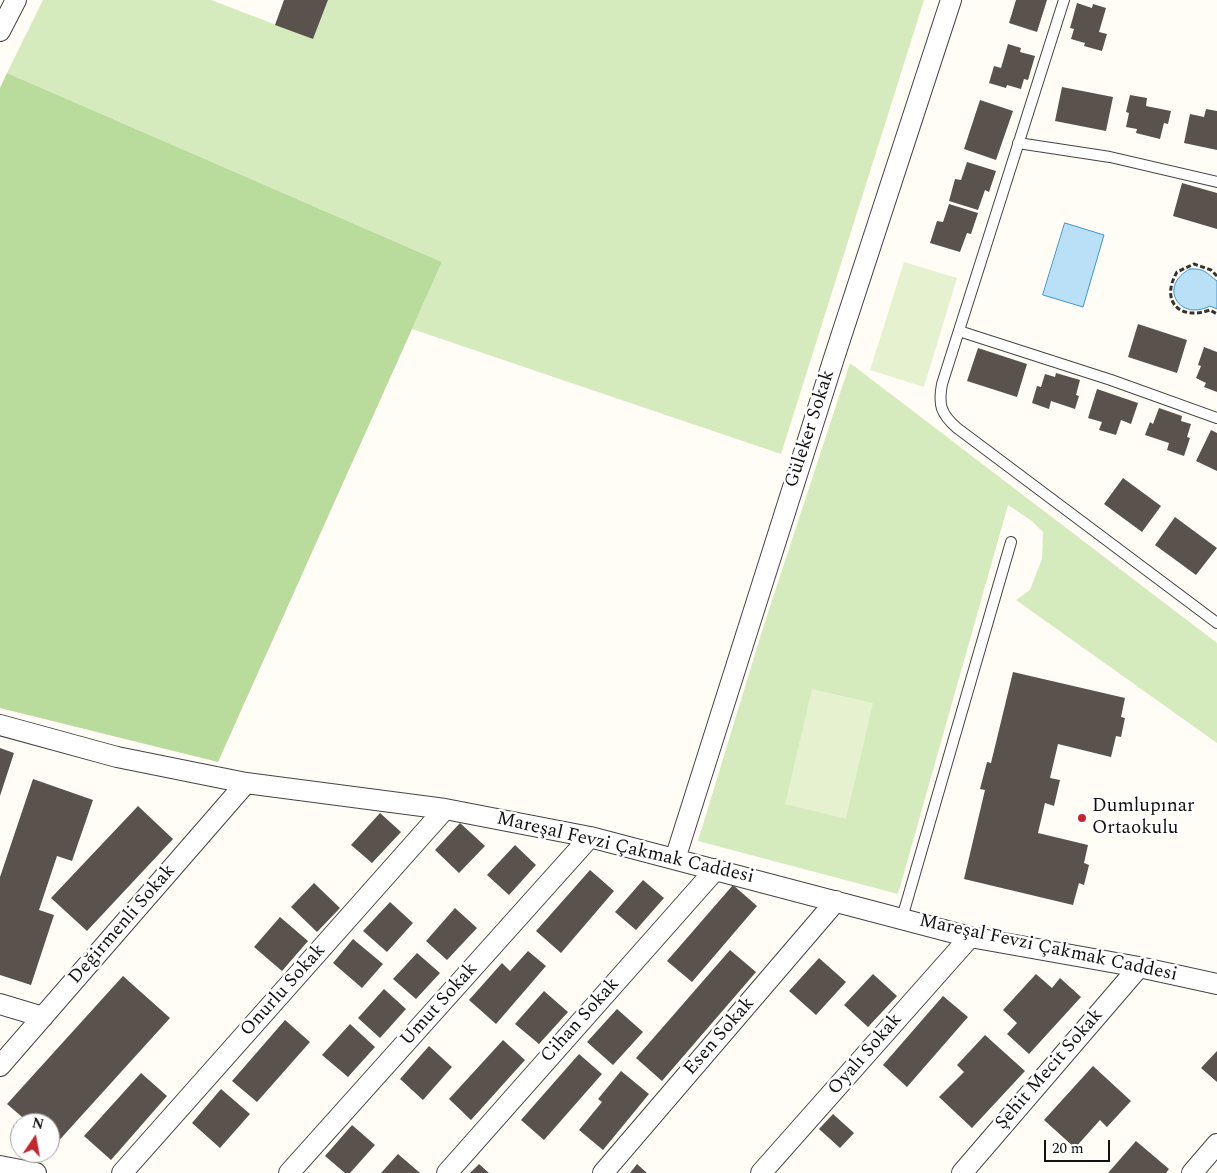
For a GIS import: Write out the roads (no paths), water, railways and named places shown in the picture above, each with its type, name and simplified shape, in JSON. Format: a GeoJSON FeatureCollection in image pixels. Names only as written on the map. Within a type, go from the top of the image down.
{"type":"FeatureCollection","features":[{"type":"Feature","properties":{"kind":"street"},"geometry":{"type":"LineString","coordinates":[[0,31],[16,0]]}},
{"type":"Feature","properties":{"kind":"street","name":"Güleker Sokak"},"geometry":{"type":"LineString","coordinates":[[675,859],[837,348],[951,0]]}},
{"type":"Feature","properties":{"kind":"street","name":"Mareşal Fevzi Çakmak Caddesi"},"geometry":{"type":"LineString","coordinates":[[0,725],[117,756],[246,783],[445,809],[590,837],[970,936],[1139,967],[1217,984]]}},
{"type":"Feature","properties":{"kind":"street","name":"Değirmenli Sokak"},"geometry":{"type":"LineString","coordinates":[[0,1066],[246,783]]}},
{"type":"Feature","properties":{"kind":"street","name":"Onurlu Sokak"},"geometry":{"type":"LineString","coordinates":[[122,1173],[445,809]]}},
{"type":"Feature","properties":{"kind":"street","name":"Umut Sokak"},"geometry":{"type":"LineString","coordinates":[[289,1173],[590,837]]}},
{"type":"Feature","properties":{"kind":"street","name":"Cihan Sokak"},"geometry":{"type":"LineString","coordinates":[[447,1173],[716,869]]}},
{"type":"Feature","properties":{"kind":"street","name":"Esen Sokak"},"geometry":{"type":"LineString","coordinates":[[604,1173],[836,901]]}},
{"type":"Feature","properties":{"kind":"street","name":"Oyalı Sokak"},"geometry":{"type":"LineString","coordinates":[[762,1173],[970,936]]}},
{"type":"Feature","properties":{"kind":"street","name":"Şehit Mecit Sokak"},"geometry":{"type":"LineString","coordinates":[[962,1173],[1139,967]]}},
{"type":"Feature","properties":{"kind":"street"},"geometry":{"type":"LineString","coordinates":[[0,1004],[43,1017]]}},
{"type":"Feature","properties":{"kind":"street"},"geometry":{"type":"LineString","coordinates":[[1192,1173],[1217,1144]]}},
{"type":"Feature","properties":{"kind":"street"},"geometry":{"type":"LineString","coordinates":[[0,1166],[36,1173]]}},
{"type":"Feature","properties":{"kind":"lane"},"geometry":{"type":"LineString","coordinates":[[1064,0],[939,397],[945,418],[1217,623]]}},
{"type":"Feature","properties":{"kind":"lane"},"geometry":{"type":"LineString","coordinates":[[1018,143],[1110,156],[1217,182]]}},
{"type":"Feature","properties":{"kind":"lane"},"geometry":{"type":"LineString","coordinates":[[959,331],[1111,380],[1217,418]]}},
{"type":"Feature","properties":{"kind":"lane"},"geometry":{"type":"LineString","coordinates":[[902,918],[1011,542]]}},
{"type":"Feature","properties":{"kind":"water"},"geometry":{"type":"Polygon","coordinates":[[[1065,223],[1104,235],[1083,307],[1043,295],[1065,223]]]}},
{"type":"Feature","properties":{"kind":"water"},"geometry":{"type":"Polygon","coordinates":[[[1190,269],[1202,270],[1217,281],[1217,309],[1210,306],[1199,310],[1189,309],[1181,306],[1176,300],[1175,284],[1180,276],[1190,269]]]}},
{"type":"Feature","properties":{"kind":"place","name":"Dumlupınar Ortaokulu"},"geometry":{"type":"Point","coordinates":[1082,818]}}]}
